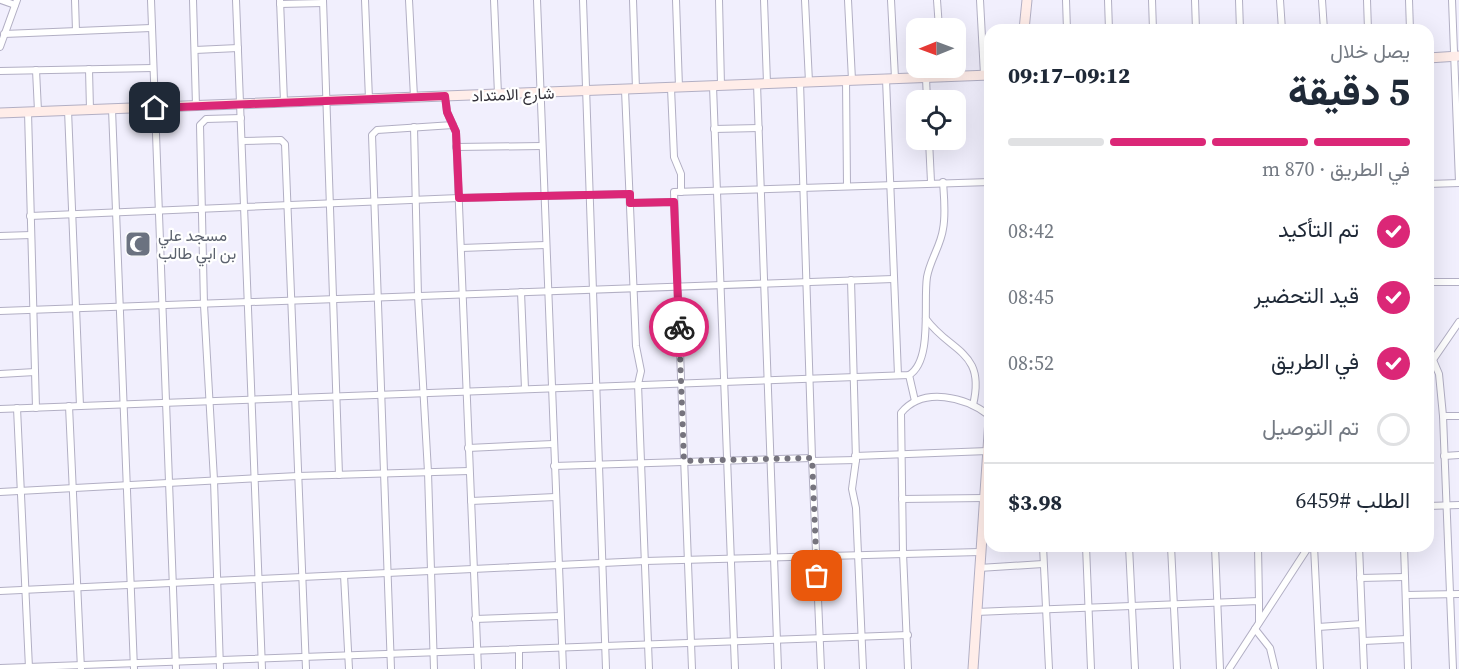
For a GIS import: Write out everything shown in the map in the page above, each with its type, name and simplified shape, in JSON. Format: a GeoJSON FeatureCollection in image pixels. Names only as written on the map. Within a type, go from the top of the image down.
{"type":"FeatureCollection","features":[{"type":"Feature","properties":{"kind":"street"},"geometry":{"type":"LineString","coordinates":[[0,46],[16,2],[2,0]]}},
{"type":"Feature","properties":{"kind":"street"},"geometry":{"type":"LineString","coordinates":[[75,0],[76,31]]}},
{"type":"Feature","properties":{"kind":"street"},"geometry":{"type":"LineString","coordinates":[[151,0],[176,669]]}},
{"type":"Feature","properties":{"kind":"street"},"geometry":{"type":"LineString","coordinates":[[193,0],[196,106]]}},
{"type":"Feature","properties":{"kind":"street"},"geometry":{"type":"LineString","coordinates":[[236,0],[262,669]]}},
{"type":"Feature","properties":{"kind":"street"},"geometry":{"type":"LineString","coordinates":[[366,0],[369,99]]}},
{"type":"Feature","properties":{"kind":"street"},"geometry":{"type":"LineString","coordinates":[[410,0],[414,97]]}},
{"type":"Feature","properties":{"kind":"street"},"geometry":{"type":"LineString","coordinates":[[494,0],[498,94]]}},
{"type":"Feature","properties":{"kind":"street"},"geometry":{"type":"LineString","coordinates":[[537,0],[563,669]]}},
{"type":"Feature","properties":{"kind":"street"},"geometry":{"type":"LineString","coordinates":[[582,0],[606,669]]}},
{"type":"Feature","properties":{"kind":"street"},"geometry":{"type":"LineString","coordinates":[[633,0],[636,89]]}},
{"type":"Feature","properties":{"kind":"street"},"geometry":{"type":"LineString","coordinates":[[676,0],[674,157],[681,174],[681,192]]}},
{"type":"Feature","properties":{"kind":"street"},"geometry":{"type":"LineString","coordinates":[[719,0],[714,129],[735,669]]}},
{"type":"Feature","properties":{"kind":"street"},"geometry":{"type":"LineString","coordinates":[[764,0],[759,128],[760,189],[778,669]]}},
{"type":"Feature","properties":{"kind":"street"},"geometry":{"type":"LineString","coordinates":[[805,0],[803,187],[821,669]]}},
{"type":"Feature","properties":{"kind":"street"},"geometry":{"type":"LineString","coordinates":[[847,186],[848,0]]}},
{"type":"Feature","properties":{"kind":"street"},"geometry":{"type":"LineString","coordinates":[[891,0],[889,184],[898,375]]}},
{"type":"Feature","properties":{"kind":"street"},"geometry":{"type":"LineString","coordinates":[[937,0],[938,18]]}},
{"type":"Feature","properties":{"kind":"street"},"geometry":{"type":"LineString","coordinates":[[980,0],[984,43]]}},
{"type":"Feature","properties":{"kind":"street"},"geometry":{"type":"LineString","coordinates":[[1024,24],[1027,0]]}},
{"type":"Feature","properties":{"kind":"street"},"geometry":{"type":"LineString","coordinates":[[1066,0],[1067,24]]}},
{"type":"Feature","properties":{"kind":"street"},"geometry":{"type":"LineString","coordinates":[[1108,0],[1109,24]]}},
{"type":"Feature","properties":{"kind":"street"},"geometry":{"type":"LineString","coordinates":[[1152,0],[1153,24]]}},
{"type":"Feature","properties":{"kind":"street"},"geometry":{"type":"LineString","coordinates":[[1195,0],[1196,24]]}},
{"type":"Feature","properties":{"kind":"street"},"geometry":{"type":"LineString","coordinates":[[1239,0],[1240,24]]}},
{"type":"Feature","properties":{"kind":"street"},"geometry":{"type":"LineString","coordinates":[[1280,0],[1282,24]]}},
{"type":"Feature","properties":{"kind":"street"},"geometry":{"type":"LineString","coordinates":[[1322,0],[1324,24]]}},
{"type":"Feature","properties":{"kind":"street"},"geometry":{"type":"LineString","coordinates":[[1367,0],[1368,24]]}},
{"type":"Feature","properties":{"kind":"street"},"geometry":{"type":"LineString","coordinates":[[1409,0],[1410,24]]}},
{"type":"Feature","properties":{"kind":"street"},"geometry":{"type":"LineString","coordinates":[[1434,184],[1459,183],[1456,56],[1452,0]]}},
{"type":"Feature","properties":{"kind":"street"},"geometry":{"type":"LineString","coordinates":[[284,102],[280,2],[323,1],[328,204],[339,475]]}},
{"type":"Feature","properties":{"kind":"street"},"geometry":{"type":"LineString","coordinates":[[4,34],[151,28]]}},
{"type":"Feature","properties":{"kind":"street"},"geometry":{"type":"LineString","coordinates":[[195,50],[238,48]]}},
{"type":"Feature","properties":{"kind":"street"},"geometry":{"type":"LineString","coordinates":[[1434,58],[1456,56]]}},
{"type":"Feature","properties":{"kind":"street"},"geometry":{"type":"LineString","coordinates":[[0,71],[153,68]]}},
{"type":"Feature","properties":{"kind":"street"},"geometry":{"type":"LineString","coordinates":[[89,69],[90,110]]}},
{"type":"Feature","properties":{"kind":"street"},"geometry":{"type":"LineString","coordinates":[[36,70],[30,216],[36,408]]}},
{"type":"Feature","properties":{"kind":"street","name":"شارع الامتداد"},"geometry":{"type":"LineString","coordinates":[[966,74],[984,75]]}},
{"type":"Feature","properties":{"kind":"street"},"geometry":{"type":"LineString","coordinates":[[926,78],[927,90]]}},
{"type":"Feature","properties":{"kind":"street","name":"شارع الامتداد"},"geometry":{"type":"LineString","coordinates":[[0,113],[926,78]]}},
{"type":"Feature","properties":{"kind":"street"},"geometry":{"type":"LineString","coordinates":[[625,90],[636,346],[640,371],[638,384],[649,669]]}},
{"type":"Feature","properties":{"kind":"street"},"geometry":{"type":"LineString","coordinates":[[445,96],[447,112],[453,124],[459,198],[478,669]]}},
{"type":"Feature","properties":{"kind":"street"},"geometry":{"type":"LineString","coordinates":[[112,109],[134,666]]}},
{"type":"Feature","properties":{"kind":"street"},"geometry":{"type":"LineString","coordinates":[[68,110],[80,406]]}},
{"type":"Feature","properties":{"kind":"street"},"geometry":{"type":"LineString","coordinates":[[220,669],[214,480],[204,305],[201,121],[241,118]]}},
{"type":"Feature","properties":{"kind":"street"},"geometry":{"type":"LineString","coordinates":[[391,669],[376,298],[373,132],[453,124]]}},
{"type":"Feature","properties":{"kind":"street"},"geometry":{"type":"LineString","coordinates":[[414,127],[418,296],[428,472],[434,669]]}},
{"type":"Feature","properties":{"kind":"street"},"geometry":{"type":"LineString","coordinates":[[714,129],[759,128]]}},
{"type":"Feature","properties":{"kind":"street"},"geometry":{"type":"LineString","coordinates":[[242,141],[284,141],[306,669]]}},
{"type":"Feature","properties":{"kind":"street"},"geometry":{"type":"LineString","coordinates":[[456,147],[542,146]]}},
{"type":"Feature","properties":{"kind":"street"},"geometry":{"type":"LineString","coordinates":[[929,150],[931,182]]}},
{"type":"Feature","properties":{"kind":"street"},"geometry":{"type":"LineString","coordinates":[[0,409],[853,375],[909,375],[915,372],[922,356],[927,275],[943,228],[943,182]]}},
{"type":"Feature","properties":{"kind":"street"},"geometry":{"type":"LineString","coordinates":[[692,669],[674,192],[984,182]]}},
{"type":"Feature","properties":{"kind":"street"},"geometry":{"type":"LineString","coordinates":[[30,216],[459,198],[630,194]]}},
{"type":"Feature","properties":{"kind":"street"},"geometry":{"type":"LineString","coordinates":[[630,203],[674,202]]}},
{"type":"Feature","properties":{"kind":"street"},"geometry":{"type":"LineString","coordinates":[[0,236],[30,235]]}},
{"type":"Feature","properties":{"kind":"street"},"geometry":{"type":"LineString","coordinates":[[460,248],[546,245]]}},
{"type":"Feature","properties":{"kind":"street"},"geometry":{"type":"LineString","coordinates":[[0,311],[893,279]]}},
{"type":"Feature","properties":{"kind":"street"},"geometry":{"type":"LineString","coordinates":[[851,280],[855,458],[852,489],[856,508],[863,669]]}},
{"type":"Feature","properties":{"kind":"street"},"geometry":{"type":"LineString","coordinates":[[1434,282],[1459,282]]}},
{"type":"Feature","properties":{"kind":"street"},"geometry":{"type":"LineString","coordinates":[[521,292],[525,389]]}},
{"type":"Feature","properties":{"kind":"street"},"geometry":{"type":"LineString","coordinates":[[925,319],[938,335],[958,348],[972,362],[975,383],[973,405]]}},
{"type":"Feature","properties":{"kind":"street"},"geometry":{"type":"LineString","coordinates":[[1434,359],[1459,322]]}},
{"type":"Feature","properties":{"kind":"street"},"geometry":{"type":"LineString","coordinates":[[1434,362],[1439,374],[1443,416],[1453,669]]}},
{"type":"Feature","properties":{"kind":"street"},"geometry":{"type":"LineString","coordinates":[[0,374],[34,372]]}},
{"type":"Feature","properties":{"kind":"street"},"geometry":{"type":"LineString","coordinates":[[909,375],[915,401]]}},
{"type":"Feature","properties":{"kind":"street"},"geometry":{"type":"LineString","coordinates":[[908,669],[900,454],[901,413],[915,401],[935,397],[973,405],[984,413]]}},
{"type":"Feature","properties":{"kind":"street"},"geometry":{"type":"LineString","coordinates":[[69,406],[81,667]]}},
{"type":"Feature","properties":{"kind":"street"},"geometry":{"type":"LineString","coordinates":[[17,408],[29,668]]}},
{"type":"Feature","properties":{"kind":"street"},"geometry":{"type":"LineString","coordinates":[[1443,416],[1459,416]]}},
{"type":"Feature","properties":{"kind":"street"},"geometry":{"type":"LineString","coordinates":[[468,448],[553,444]]}},
{"type":"Feature","properties":{"kind":"street"},"geometry":{"type":"LineString","coordinates":[[554,466],[684,461],[812,460],[984,451]]}},
{"type":"Feature","properties":{"kind":"street"},"geometry":{"type":"LineString","coordinates":[[1444,456],[1459,455]]}},
{"type":"Feature","properties":{"kind":"street"},"geometry":{"type":"LineString","coordinates":[[0,492],[298,476],[470,471]]}},
{"type":"Feature","properties":{"kind":"street"},"geometry":{"type":"LineString","coordinates":[[902,499],[984,495]]}},
{"type":"Feature","properties":{"kind":"street"},"geometry":{"type":"LineString","coordinates":[[471,501],[555,497]]}},
{"type":"Feature","properties":{"kind":"street"},"geometry":{"type":"LineString","coordinates":[[1434,506],[1459,505]]}},
{"type":"Feature","properties":{"kind":"street"},"geometry":{"type":"LineString","coordinates":[[974,669],[975,612],[984,533]]}},
{"type":"Feature","properties":{"kind":"street"},"geometry":{"type":"LineString","coordinates":[[0,591],[645,561],[980,552]]}},
{"type":"Feature","properties":{"kind":"street"},"geometry":{"type":"LineString","coordinates":[[1043,552],[1048,669]]}},
{"type":"Feature","properties":{"kind":"street"},"geometry":{"type":"LineString","coordinates":[[1086,552],[1091,669]]}},
{"type":"Feature","properties":{"kind":"street"},"geometry":{"type":"LineString","coordinates":[[1129,552],[1135,669]]}},
{"type":"Feature","properties":{"kind":"street"},"geometry":{"type":"LineString","coordinates":[[1171,552],[1177,669]]}},
{"type":"Feature","properties":{"kind":"street"},"geometry":{"type":"LineString","coordinates":[[1215,552],[1220,669]]}},
{"type":"Feature","properties":{"kind":"street"},"geometry":{"type":"LineString","coordinates":[[1258,552],[1257,625],[1270,648],[1275,669]]}},
{"type":"Feature","properties":{"kind":"street"},"geometry":{"type":"LineString","coordinates":[[1314,552],[1320,669]]}},
{"type":"Feature","properties":{"kind":"street"},"geometry":{"type":"LineString","coordinates":[[1359,552],[1364,669]]}},
{"type":"Feature","properties":{"kind":"street"},"geometry":{"type":"LineString","coordinates":[[1404,552],[1408,669]]}},
{"type":"Feature","properties":{"kind":"street"},"geometry":{"type":"LineString","coordinates":[[1228,669],[1303,554]]}},
{"type":"Feature","properties":{"kind":"street"},"geometry":{"type":"LineString","coordinates":[[979,568],[1043,564]]}},
{"type":"Feature","properties":{"kind":"street"},"geometry":{"type":"LineString","coordinates":[[344,575],[349,669]]}},
{"type":"Feature","properties":{"kind":"street"},"geometry":{"type":"LineString","coordinates":[[1360,578],[1405,577]]}},
{"type":"Feature","properties":{"kind":"street"},"geometry":{"type":"LineString","coordinates":[[1406,595],[1459,594]]}},
{"type":"Feature","properties":{"kind":"street"},"geometry":{"type":"LineString","coordinates":[[975,612],[1259,601]]}},
{"type":"Feature","properties":{"kind":"street"},"geometry":{"type":"LineString","coordinates":[[476,619],[560,616]]}},
{"type":"Feature","properties":{"kind":"street"},"geometry":{"type":"LineString","coordinates":[[1318,627],[1362,624]]}},
{"type":"Feature","properties":{"kind":"street"},"geometry":{"type":"LineString","coordinates":[[0,668],[134,666],[176,661],[908,634]]}},
{"type":"Feature","properties":{"kind":"street"},"geometry":{"type":"LineString","coordinates":[[1362,641],[1407,639]]}},
{"type":"Feature","properties":{"kind":"street"},"geometry":{"type":"LineString","coordinates":[[519,649],[519,669]]}},
{"type":"Feature","properties":{"kind":"way so far"},"geometry":{"type":"LineString","coordinates":[[679,327],[684,461],[812,458],[817,576]]}},
{"type":"Feature","properties":{"kind":"place","name":"مسجد علي بن ابي طالب"},"geometry":{"type":"Point","coordinates":[138,244]}},
{"type":"Feature","properties":{"kind":"route"},"geometry":{"type":"LineString","coordinates":[[155,108],[445,96],[447,112],[456,132],[459,198],[630,194],[630,203],[674,202],[679,327]]}}]}
